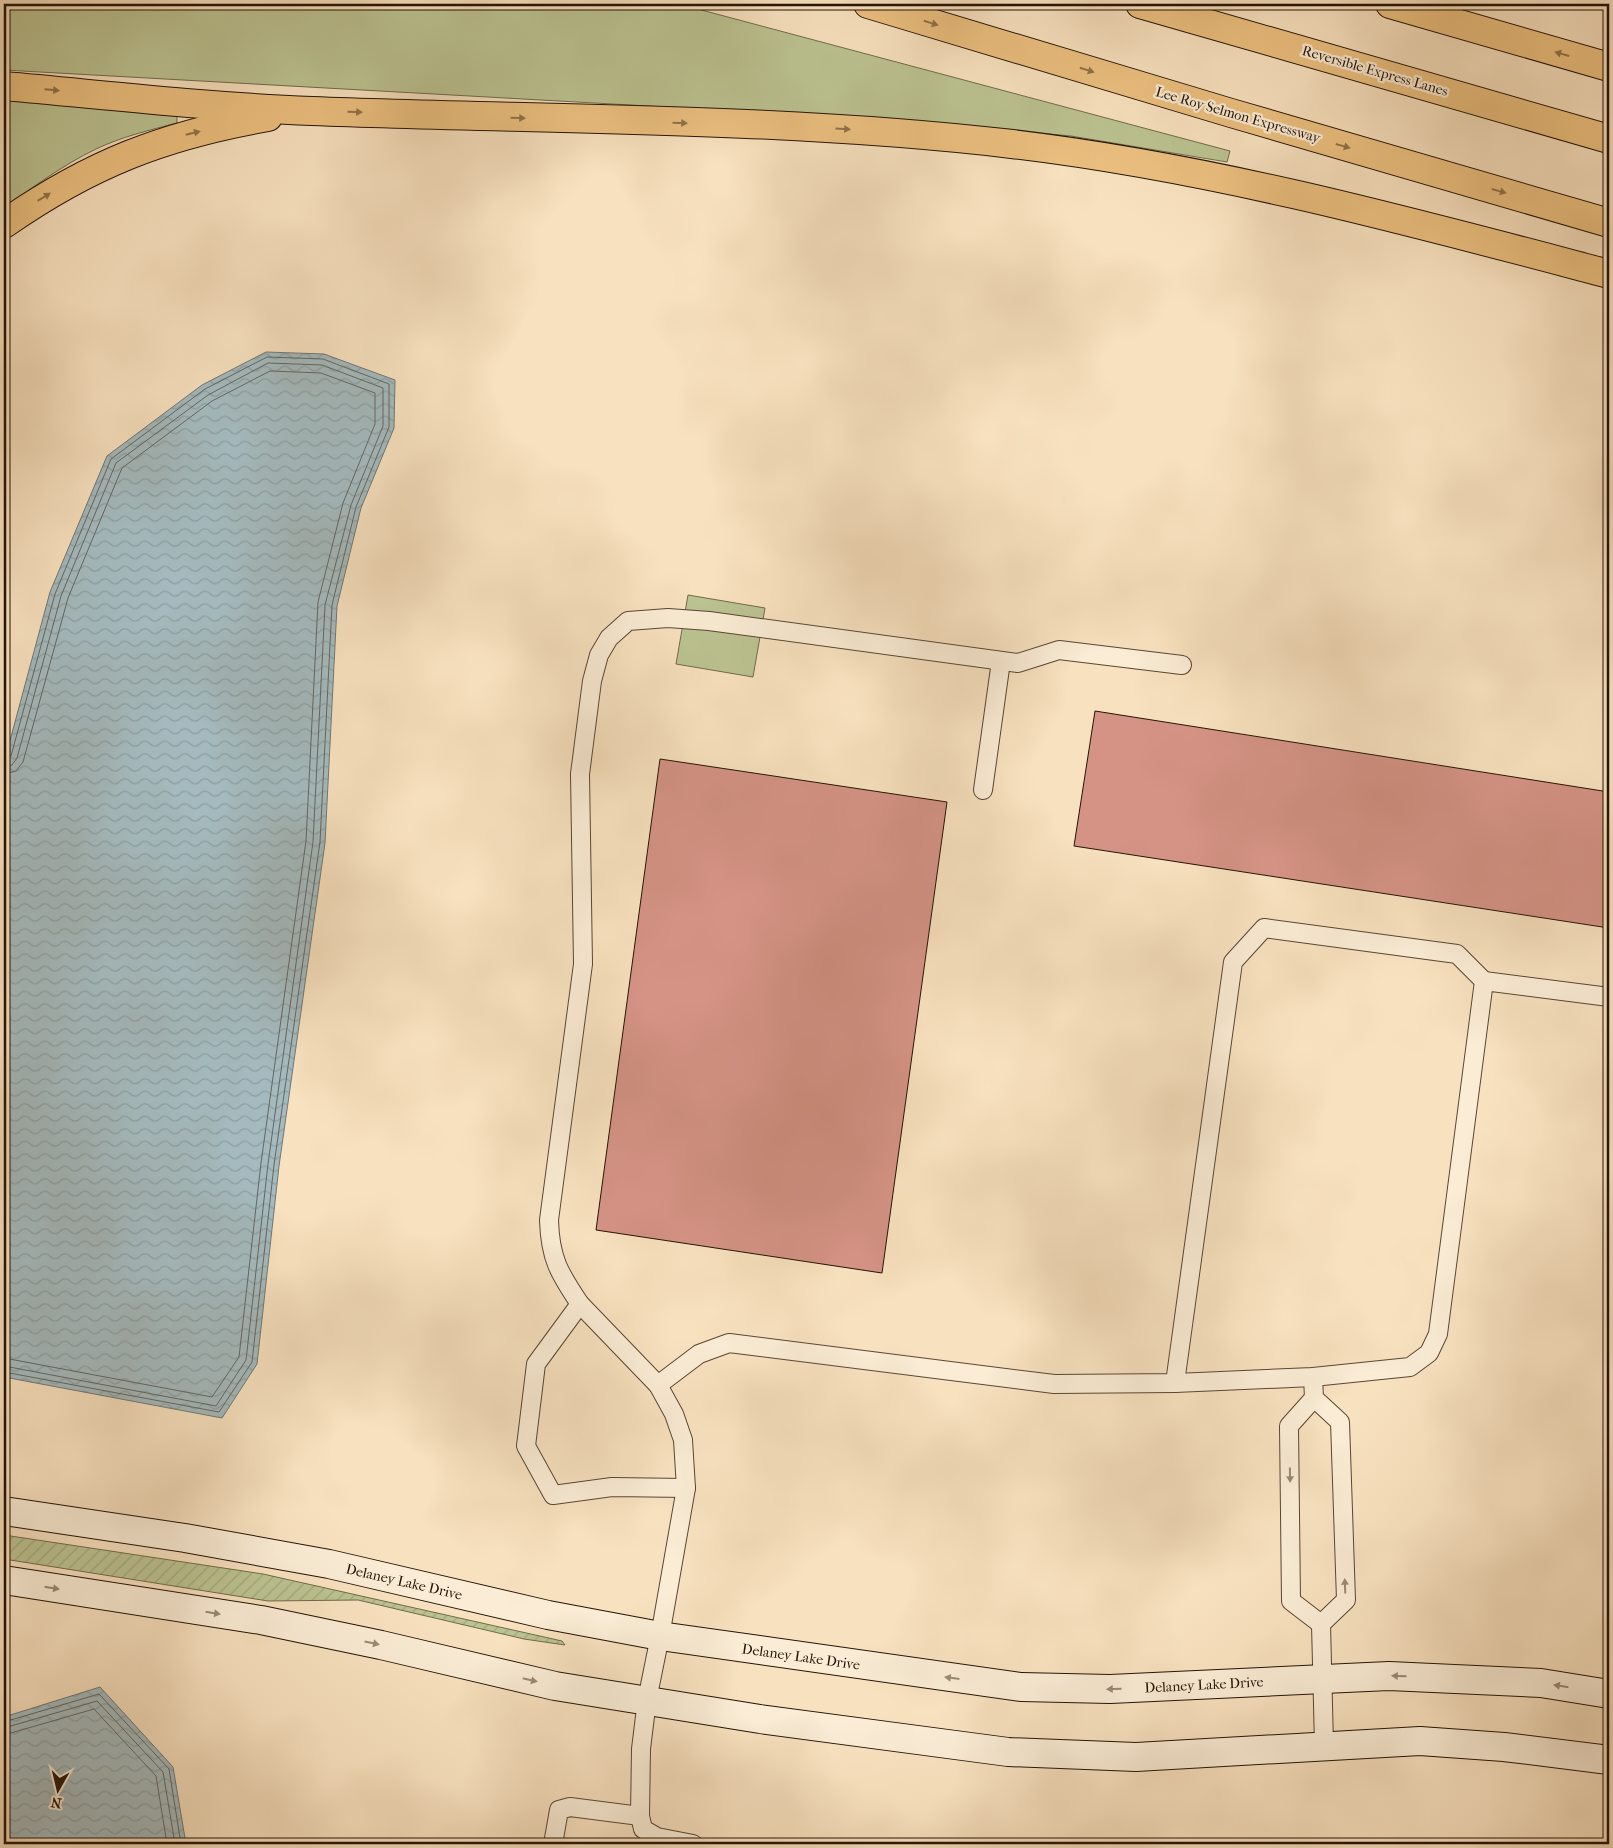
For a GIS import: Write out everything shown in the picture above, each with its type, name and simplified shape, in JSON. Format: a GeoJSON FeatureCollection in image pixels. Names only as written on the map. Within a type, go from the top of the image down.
{"type":"FeatureCollection","features":[{"type":"Feature","properties":{"kind":"highway","name":"Lee Roy Selmon Expressway"},"geometry":{"type":"LineString","coordinates":[[868,4],[1231,113],[1609,223]]}},
{"type":"Feature","properties":{"kind":"highway","name":"Reversible Express Lanes"},"geometry":{"type":"LineString","coordinates":[[1140,4],[1609,139]]}},
{"type":"Feature","properties":{"kind":"highway"},"geometry":{"type":"LineString","coordinates":[[1390,4],[1609,67]]}},
{"type":"Feature","properties":{"kind":"highway"},"geometry":{"type":"LineString","coordinates":[[4,86],[307,111],[781,126],[925,135],[1015,144],[1186,171],[1269,188],[1412,222],[1609,274]]}},
{"type":"Feature","properties":{"kind":"highway"},"geometry":{"type":"LineString","coordinates":[[4,224],[78,177],[126,154],[182,135],[307,111]]}},
{"type":"Feature","properties":{"kind":"street","name":"Delaney Lake Drive"},"geometry":{"type":"LineString","coordinates":[[4,1511],[185,1538],[329,1564],[548,1615],[660,1636],[1021,1687],[1110,1689],[1389,1676],[1540,1683],[1609,1694]]}},
{"type":"Feature","properties":{"kind":"street"},"geometry":{"type":"LineString","coordinates":[[4,1580],[261,1620],[381,1645],[555,1686],[760,1719],[1017,1752],[1136,1757],[1420,1741],[1504,1747],[1609,1760]]}},
{"type":"Feature","properties":{"kind":"lane"},"geometry":{"type":"LineString","coordinates":[[693,1844],[657,1837],[643,1829],[640,1816],[641,1749],[646,1700],[660,1636],[686,1488],[683,1440],[674,1414],[658,1385],[580,1304],[558,1272],[550,1242],[549,1220],[583,964],[580,774],[592,681],[599,656],[609,638],[628,621],[668,618],[709,620],[1018,663],[1059,650],[1182,665]]}},
{"type":"Feature","properties":{"kind":"lane"},"geometry":{"type":"LineString","coordinates":[[984,790],[1001,661]]}},
{"type":"Feature","properties":{"kind":"lane"},"geometry":{"type":"LineString","coordinates":[[1175,1384],[1233,962],[1264,928],[1457,954],[1484,981],[1609,997]]}},
{"type":"Feature","properties":{"kind":"lane"},"geometry":{"type":"LineString","coordinates":[[658,1385],[699,1354],[729,1343],[1054,1384],[1175,1384],[1313,1377],[1410,1367],[1429,1352],[1438,1334],[1484,981]]}},
{"type":"Feature","properties":{"kind":"lane"},"geometry":{"type":"LineString","coordinates":[[580,1304],[536,1364],[526,1446],[554,1495],[612,1487],[686,1488]]}},
{"type":"Feature","properties":{"kind":"lane"},"geometry":{"type":"LineString","coordinates":[[1313,1377],[1314,1398],[1289,1426],[1291,1602],[1320,1624],[1324,1745]]}},
{"type":"Feature","properties":{"kind":"lane"},"geometry":{"type":"LineString","coordinates":[[1314,1398],[1340,1422],[1346,1590],[1346,1600],[1320,1624]]}},
{"type":"Feature","properties":{"kind":"lane"},"geometry":{"type":"LineString","coordinates":[[553,1844],[559,1810],[570,1807],[640,1816]]}},
{"type":"Feature","properties":{"kind":"green space"},"geometry":{"type":"Polygon","coordinates":[[[4,4],[679,4],[1230,151],[1227,162],[1071,136],[881,119],[4,70],[4,4]]]}},
{"type":"Feature","properties":{"kind":"green space"},"geometry":{"type":"Polygon","coordinates":[[[4,100],[177,108],[177,123],[125,137],[96,149],[60,169],[4,208],[4,100]]]}},
{"type":"Feature","properties":{"kind":"green space"},"geometry":{"type":"Polygon","coordinates":[[[688,595],[765,608],[753,677],[676,664],[688,595]]]}},
{"type":"Feature","properties":{"kind":"green space"},"geometry":{"type":"Polygon","coordinates":[[[4,1535],[263,1574],[562,1641],[565,1645],[524,1639],[358,1600],[268,1601],[4,1559],[4,1535]]]}},
{"type":"Feature","properties":{"kind":"water"},"geometry":{"type":"Polygon","coordinates":[[[266,352],[324,354],[395,380],[394,428],[361,508],[337,606],[325,843],[279,1166],[257,1364],[222,1418],[4,1377],[4,763],[50,592],[107,456],[202,385],[266,352]]]}},
{"type":"Feature","properties":{"kind":"water"},"geometry":{"type":"Polygon","coordinates":[[[100,1687],[173,1767],[186,1844],[4,1844],[4,1717],[100,1687]]]}},
{"type":"Feature","properties":{"kind":"building"},"geometry":{"type":"Polygon","coordinates":[[[1095,711],[1609,792],[1609,928],[1074,846],[1095,711]]]}},
{"type":"Feature","properties":{"kind":"building"},"geometry":{"type":"Polygon","coordinates":[[[660,759],[947,802],[882,1273],[596,1230],[660,759]]]}}]}
